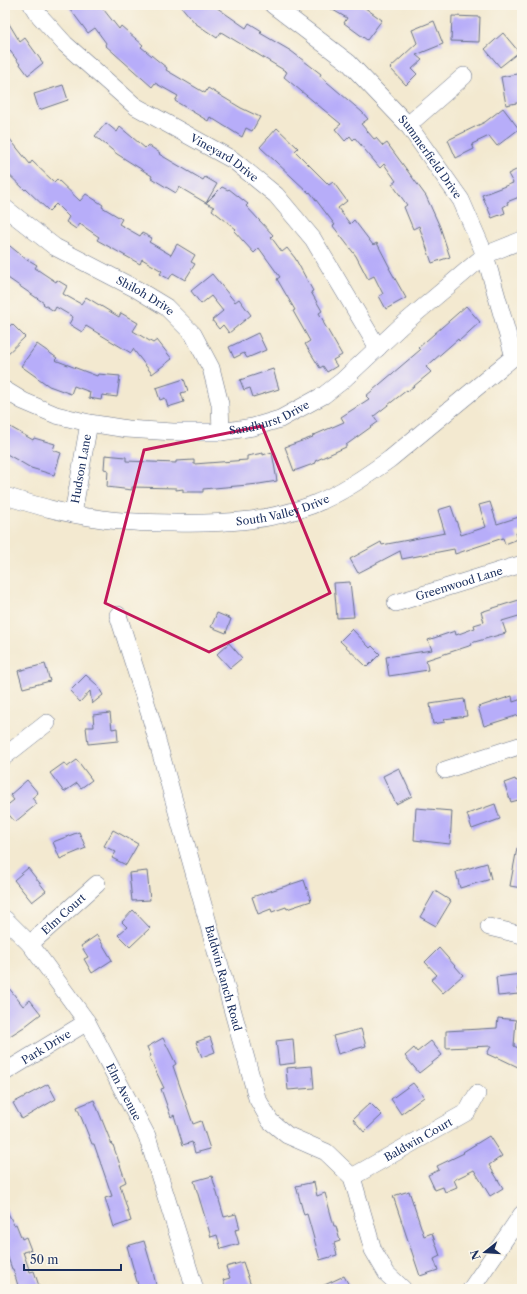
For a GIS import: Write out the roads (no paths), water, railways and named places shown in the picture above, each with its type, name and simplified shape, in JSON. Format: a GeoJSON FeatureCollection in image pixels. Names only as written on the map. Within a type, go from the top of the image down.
{"type":"FeatureCollection","features":[{"type":"Feature","properties":{"kind":"street","name":"Vineyard Drive"},"geometry":{"type":"LineString","coordinates":[[32,5],[37,13],[65,44],[135,106],[233,160],[276,195],[313,239],[378,348]]}},
{"type":"Feature","properties":{"kind":"street","name":"Summerfield Drive"},"geometry":{"type":"LineString","coordinates":[[284,8],[350,63],[408,125],[461,200],[485,255],[519,354]]}},
{"type":"Feature","properties":{"kind":"street"},"geometry":{"type":"LineString","coordinates":[[408,125],[464,76]]}},
{"type":"Feature","properties":{"kind":"street","name":"Shiloh Drive"},"geometry":{"type":"LineString","coordinates":[[5,208],[55,246],[138,290],[166,307],[193,334],[211,368],[220,404],[221,432]]}},
{"type":"Feature","properties":{"kind":"street","name":"Sandhurst Drive"},"geometry":{"type":"LineString","coordinates":[[5,390],[23,401],[56,416],[128,429],[173,432],[221,432],[253,427],[280,419],[324,395],[401,326],[485,255],[522,240]]}},
{"type":"Feature","properties":{"kind":"street","name":"South Valley Drive"},"geometry":{"type":"LineString","coordinates":[[5,496],[73,514],[94,518],[143,523],[209,523],[259,519],[276,515],[312,504],[351,486],[370,474],[390,460],[519,354]]}},
{"type":"Feature","properties":{"kind":"street","name":"Hudson Lane"},"geometry":{"type":"LineString","coordinates":[[73,514],[89,423]]}},
{"type":"Feature","properties":{"kind":"street","name":"Greenwood Lane"},"geometry":{"type":"LineString","coordinates":[[396,604],[522,564]]}},
{"type":"Feature","properties":{"kind":"street","name":"Baldwin Ranch Road"},"geometry":{"type":"LineString","coordinates":[[118,615],[150,715],[226,991],[258,1098],[270,1121],[275,1126],[287,1135],[326,1152],[352,1177]]}},
{"type":"Feature","properties":{"kind":"street"},"geometry":{"type":"LineString","coordinates":[[5,756],[47,723]]}},
{"type":"Feature","properties":{"kind":"street"},"geometry":{"type":"LineString","coordinates":[[445,770],[522,745]]}},
{"type":"Feature","properties":{"kind":"street","name":"Elm Court"},"geometry":{"type":"LineString","coordinates":[[30,944],[97,884]]}},
{"type":"Feature","properties":{"kind":"street","name":"Elm Avenue"},"geometry":{"type":"LineString","coordinates":[[5,919],[30,944],[87,1022],[147,1136],[195,1289]]}},
{"type":"Feature","properties":{"kind":"street"},"geometry":{"type":"LineString","coordinates":[[489,927],[522,934]]}},
{"type":"Feature","properties":{"kind":"street","name":"Park Drive"},"geometry":{"type":"LineString","coordinates":[[5,1072],[87,1022]]}},
{"type":"Feature","properties":{"kind":"street","name":"Baldwin Court"},"geometry":{"type":"LineString","coordinates":[[352,1177],[467,1112],[477,1094]]}},
{"type":"Feature","properties":{"kind":"street"},"geometry":{"type":"LineString","coordinates":[[352,1177],[373,1250],[387,1274],[403,1289]]}},
{"type":"Feature","properties":{"kind":"street"},"geometry":{"type":"LineString","coordinates":[[471,1289],[522,1214]]}}]}
